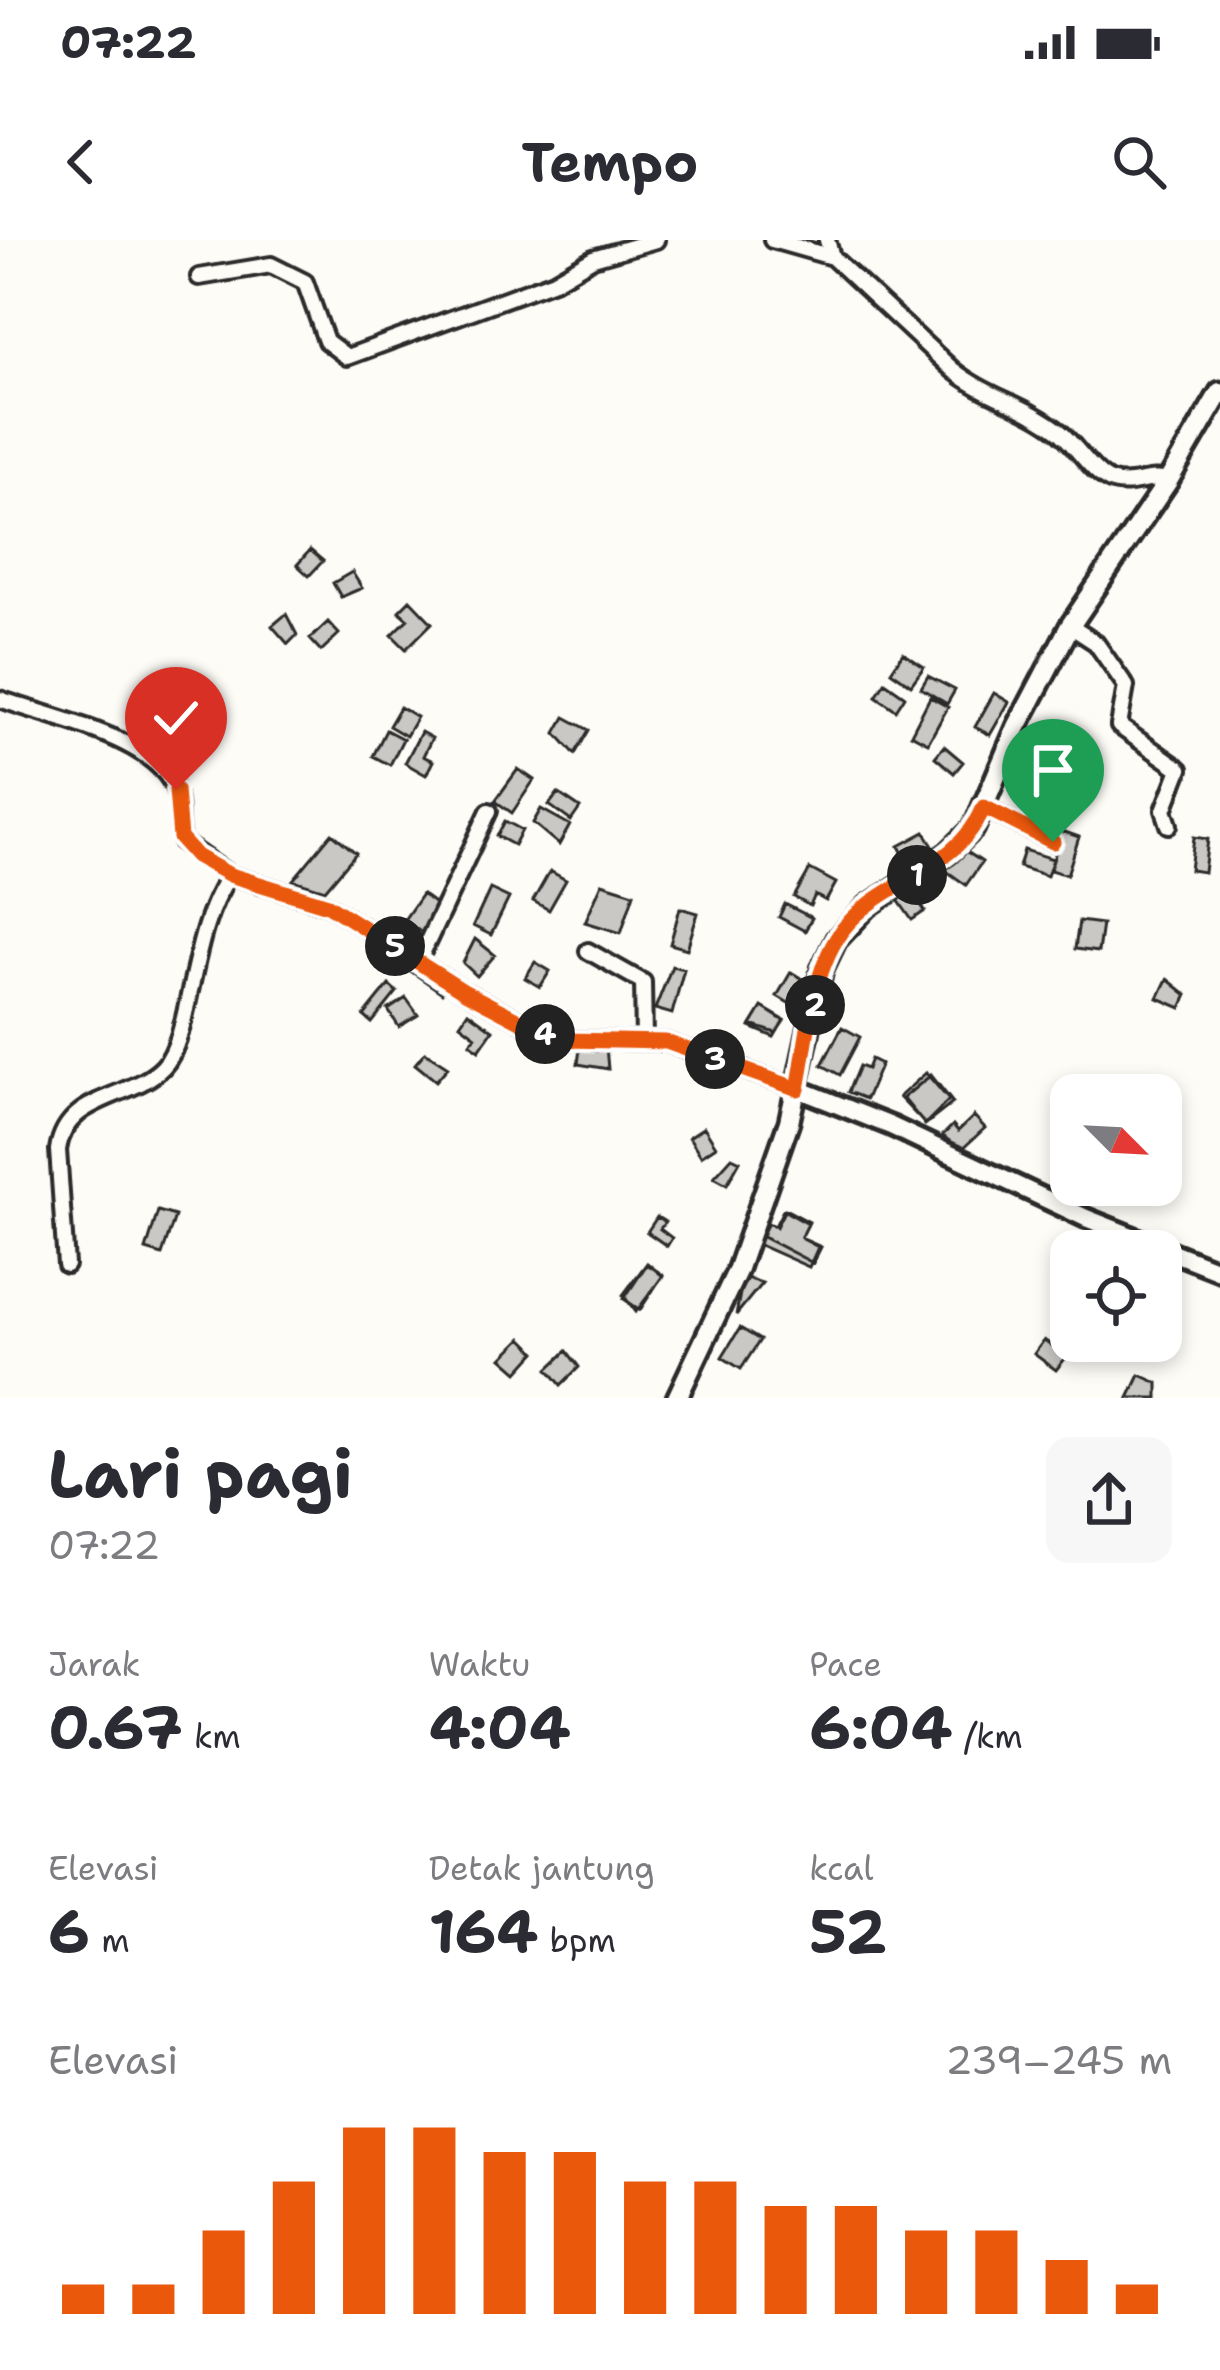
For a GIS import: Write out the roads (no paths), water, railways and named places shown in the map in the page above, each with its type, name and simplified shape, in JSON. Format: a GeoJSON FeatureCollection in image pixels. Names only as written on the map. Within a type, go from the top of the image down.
{"type":"FeatureCollection","features":[{"type":"Feature","properties":{"kind":"main road"},"geometry":{"type":"LineString","coordinates":[[677,1398],[737,1271],[798,1089],[822,969],[842,931],[868,906],[968,836],[1070,626],[1168,481],[1220,392]]}},
{"type":"Feature","properties":{"kind":"street"},"geometry":{"type":"LineString","coordinates":[[199,277],[271,265],[305,281],[326,341],[347,357],[423,325],[554,281],[593,258],[656,240]]}},
{"type":"Feature","properties":{"kind":"street"},"geometry":{"type":"LineString","coordinates":[[772,240],[832,257],[970,384],[1025,406],[1078,447],[1106,479],[1118,484],[1156,477],[1168,481]]}},
{"type":"Feature","properties":{"kind":"street"},"geometry":{"type":"LineString","coordinates":[[827,240],[832,257]]}},
{"type":"Feature","properties":{"kind":"street"},"geometry":{"type":"LineString","coordinates":[[1070,626],[1096,643],[1126,686],[1119,726],[1180,769],[1164,810],[1169,825]]}},
{"type":"Feature","properties":{"kind":"street"},"geometry":{"type":"LineString","coordinates":[[0,699],[78,723],[150,759],[176,790],[182,842],[230,875],[328,905],[476,998],[545,1034],[566,1040],[644,1039],[798,1089],[891,1126],[1124,1234],[1220,1271]]}},
{"type":"Feature","properties":{"kind":"street"},"geometry":{"type":"LineString","coordinates":[[984,807],[1053,842]]}},
{"type":"Feature","properties":{"kind":"street"},"geometry":{"type":"LineString","coordinates":[[418,960],[489,811]]}},
{"type":"Feature","properties":{"kind":"street"},"geometry":{"type":"LineString","coordinates":[[66,1265],[60,1140],[75,1116],[152,1076],[171,1056],[204,918],[230,875]]}},
{"type":"Feature","properties":{"kind":"street"},"geometry":{"type":"LineString","coordinates":[[587,951],[644,982],[644,1039]]}}]}
